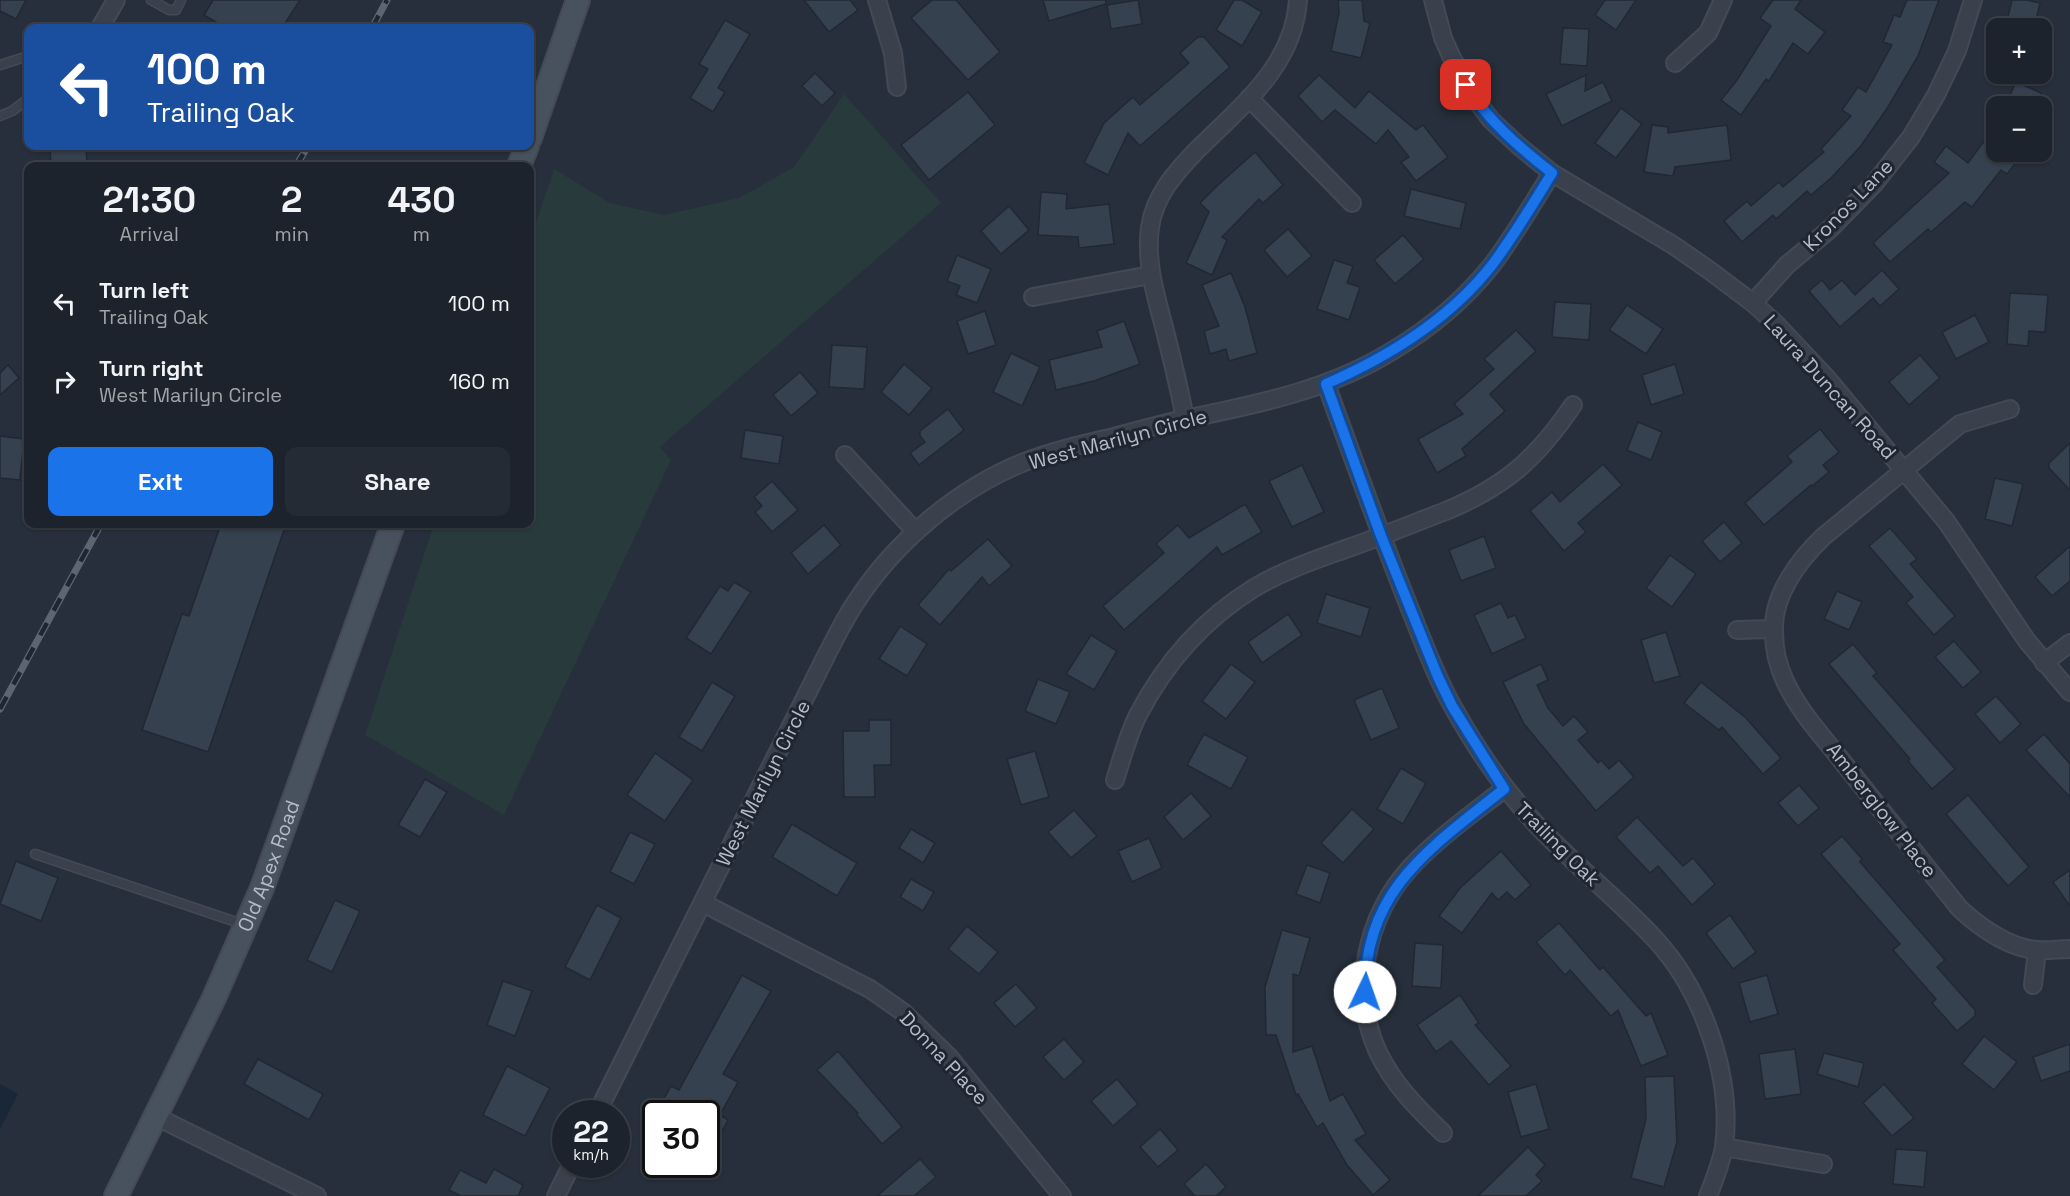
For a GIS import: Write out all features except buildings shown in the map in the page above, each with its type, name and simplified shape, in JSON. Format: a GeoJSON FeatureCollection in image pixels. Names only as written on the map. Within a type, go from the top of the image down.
{"type":"FeatureCollection","features":[{"type":"Feature","properties":{"kind":"main road"},"geometry":{"type":"LineString","coordinates":[[534,126],[578,0]]}},
{"type":"Feature","properties":{"kind":"main road","name":"Old Apex Road"},"geometry":{"type":"LineString","coordinates":[[116,1196],[214,998],[246,925],[294,802],[392,528]]}},
{"type":"Feature","properties":{"kind":"street"},"geometry":{"type":"LineString","coordinates":[[102,24],[116,0]]}},
{"type":"Feature","properties":{"kind":"street"},"geometry":{"type":"LineString","coordinates":[[877,0],[892,53],[897,87]]}},
{"type":"Feature","properties":{"kind":"street"},"geometry":{"type":"LineString","coordinates":[[1185,419],[1150,275],[1149,244],[1153,211],[1161,194],[1185,162],[1264,82],[1286,49],[1294,31],[1298,0]]}},
{"type":"Feature","properties":{"kind":"street","name":"Laura Duncan Road"},"geometry":{"type":"LineString","coordinates":[[1433,0],[1447,47],[1473,96],[1491,120],[1552,173],[1673,245],[1753,303],[1805,353],[1946,520],[2013,622],[2044,663],[2070,692]]}},
{"type":"Feature","properties":{"kind":"street"},"geometry":{"type":"LineString","coordinates":[[1675,63],[1708,33],[1723,0]]}},
{"type":"Feature","properties":{"kind":"street","name":"Kronos Lane"},"geometry":{"type":"LineString","coordinates":[[1753,303],[1787,265],[1830,229],[1874,184],[1911,137],[1936,95],[1957,51],[1973,0]]}},
{"type":"Feature","properties":{"kind":"street"},"geometry":{"type":"LineString","coordinates":[[1249,98],[1352,203]]}},
{"type":"Feature","properties":{"kind":"street","name":"West Marilyn Circle"},"geometry":{"type":"LineString","coordinates":[[604,1100],[822,663],[855,602],[890,559],[916,532],[974,489],[1021,464],[1057,451],[1185,419],[1246,407],[1326,384],[1392,351],[1434,323],[1491,267],[1552,173]]}},
{"type":"Feature","properties":{"kind":"street"},"geometry":{"type":"LineString","coordinates":[[1033,297],[1150,275]]}},
{"type":"Feature","properties":{"kind":"street","name":"Trailing Oak"},"geometry":{"type":"LineString","coordinates":[[1326,384],[1381,536],[1438,677],[1469,735],[1504,789],[1566,855],[1655,939],[1681,972],[1704,1015],[1715,1049],[1723,1093],[1724,1147],[1708,1196]]}},
{"type":"Feature","properties":{"kind":"street"},"geometry":{"type":"LineString","coordinates":[[1115,780],[1137,717],[1154,687],[1196,633],[1223,610],[1255,588],[1293,568],[1469,501],[1496,486],[1522,467],[1540,449],[1573,405]]}},
{"type":"Feature","properties":{"kind":"street","name":"Amberglow Place"},"geometry":{"type":"LineString","coordinates":[[2010,410],[1960,424],[1805,554],[1785,587],[1778,604],[1773,629],[1775,652],[1795,699],[1960,909],[1975,923],[1997,937],[2016,945],[2037,950],[2070,949]]}},
{"type":"Feature","properties":{"kind":"street"},"geometry":{"type":"LineString","coordinates":[[845,455],[916,532]]}},
{"type":"Feature","properties":{"kind":"street"},"geometry":{"type":"LineString","coordinates":[[1737,630],[1773,629]]}},
{"type":"Feature","properties":{"kind":"street"},"geometry":{"type":"LineString","coordinates":[[2044,663],[2070,643]]}},
{"type":"Feature","properties":{"kind":"street"},"geometry":{"type":"LineString","coordinates":[[1443,1133],[1409,1100],[1378,1052],[1370,1031],[1365,1006],[1368,949],[1377,920],[1408,871],[1430,847],[1504,789]]}},
{"type":"Feature","properties":{"kind":"street","name":"Donna Place"},"geometry":{"type":"LineString","coordinates":[[703,903],[870,989],[903,1012],[950,1058],[1062,1196]]}},
{"type":"Feature","properties":{"kind":"street"},"geometry":{"type":"LineString","coordinates":[[2033,985],[2037,950]]}},
{"type":"Feature","properties":{"kind":"street"},"geometry":{"type":"LineString","coordinates":[[155,1116],[317,1196]]}},
{"type":"Feature","properties":{"kind":"street"},"geometry":{"type":"LineString","coordinates":[[1724,1147],[1823,1164]]}},
{"type":"Feature","properties":{"kind":"street"},"geometry":{"type":"LineString","coordinates":[[556,1196],[565,1178]]}},
{"type":"Feature","properties":{"kind":"lane"},"geometry":{"type":"LineString","coordinates":[[151,0],[169,10],[176,10],[182,0]]}},
{"type":"Feature","properties":{"kind":"lane"},"geometry":{"type":"LineString","coordinates":[[0,65],[24,57]]}},
{"type":"Feature","properties":{"kind":"lane"},"geometry":{"type":"LineString","coordinates":[[0,116],[24,102]]}},
{"type":"Feature","properties":{"kind":"lane"},"geometry":{"type":"LineString","coordinates":[[35,854],[246,925]]}},
{"type":"Feature","properties":{"kind":"shaded area"},"geometry":{"type":"Polygon","coordinates":[[[844,94],[941,203],[660,447],[671,460],[504,815],[365,735],[433,528],[534,528],[534,229],[554,169],[610,203],[664,215],[739,198],[794,167],[844,94]]]}},
{"type":"Feature","properties":{"kind":"water"},"geometry":{"type":"Polygon","coordinates":[[[0,1084],[18,1094],[0,1129],[0,1084]]]}},
{"type":"Feature","properties":{"kind":"railway"},"geometry":{"type":"LineString","coordinates":[[374,24],[387,0]]}},
{"type":"Feature","properties":{"kind":"railway"},"geometry":{"type":"LineString","coordinates":[[298,162],[306,150]]}},
{"type":"Feature","properties":{"kind":"railway"},"geometry":{"type":"LineString","coordinates":[[0,709],[99,528]]}},
{"type":"Feature","properties":{"kind":"route"},"geometry":{"type":"LineString","coordinates":[[1365,992],[1368,949],[1377,920],[1392,893],[1430,847],[1504,789],[1452,706],[1438,677],[1381,536],[1326,384],[1392,351],[1434,323],[1464,296],[1491,267],[1552,173],[1491,120],[1466,85]]}}]}
